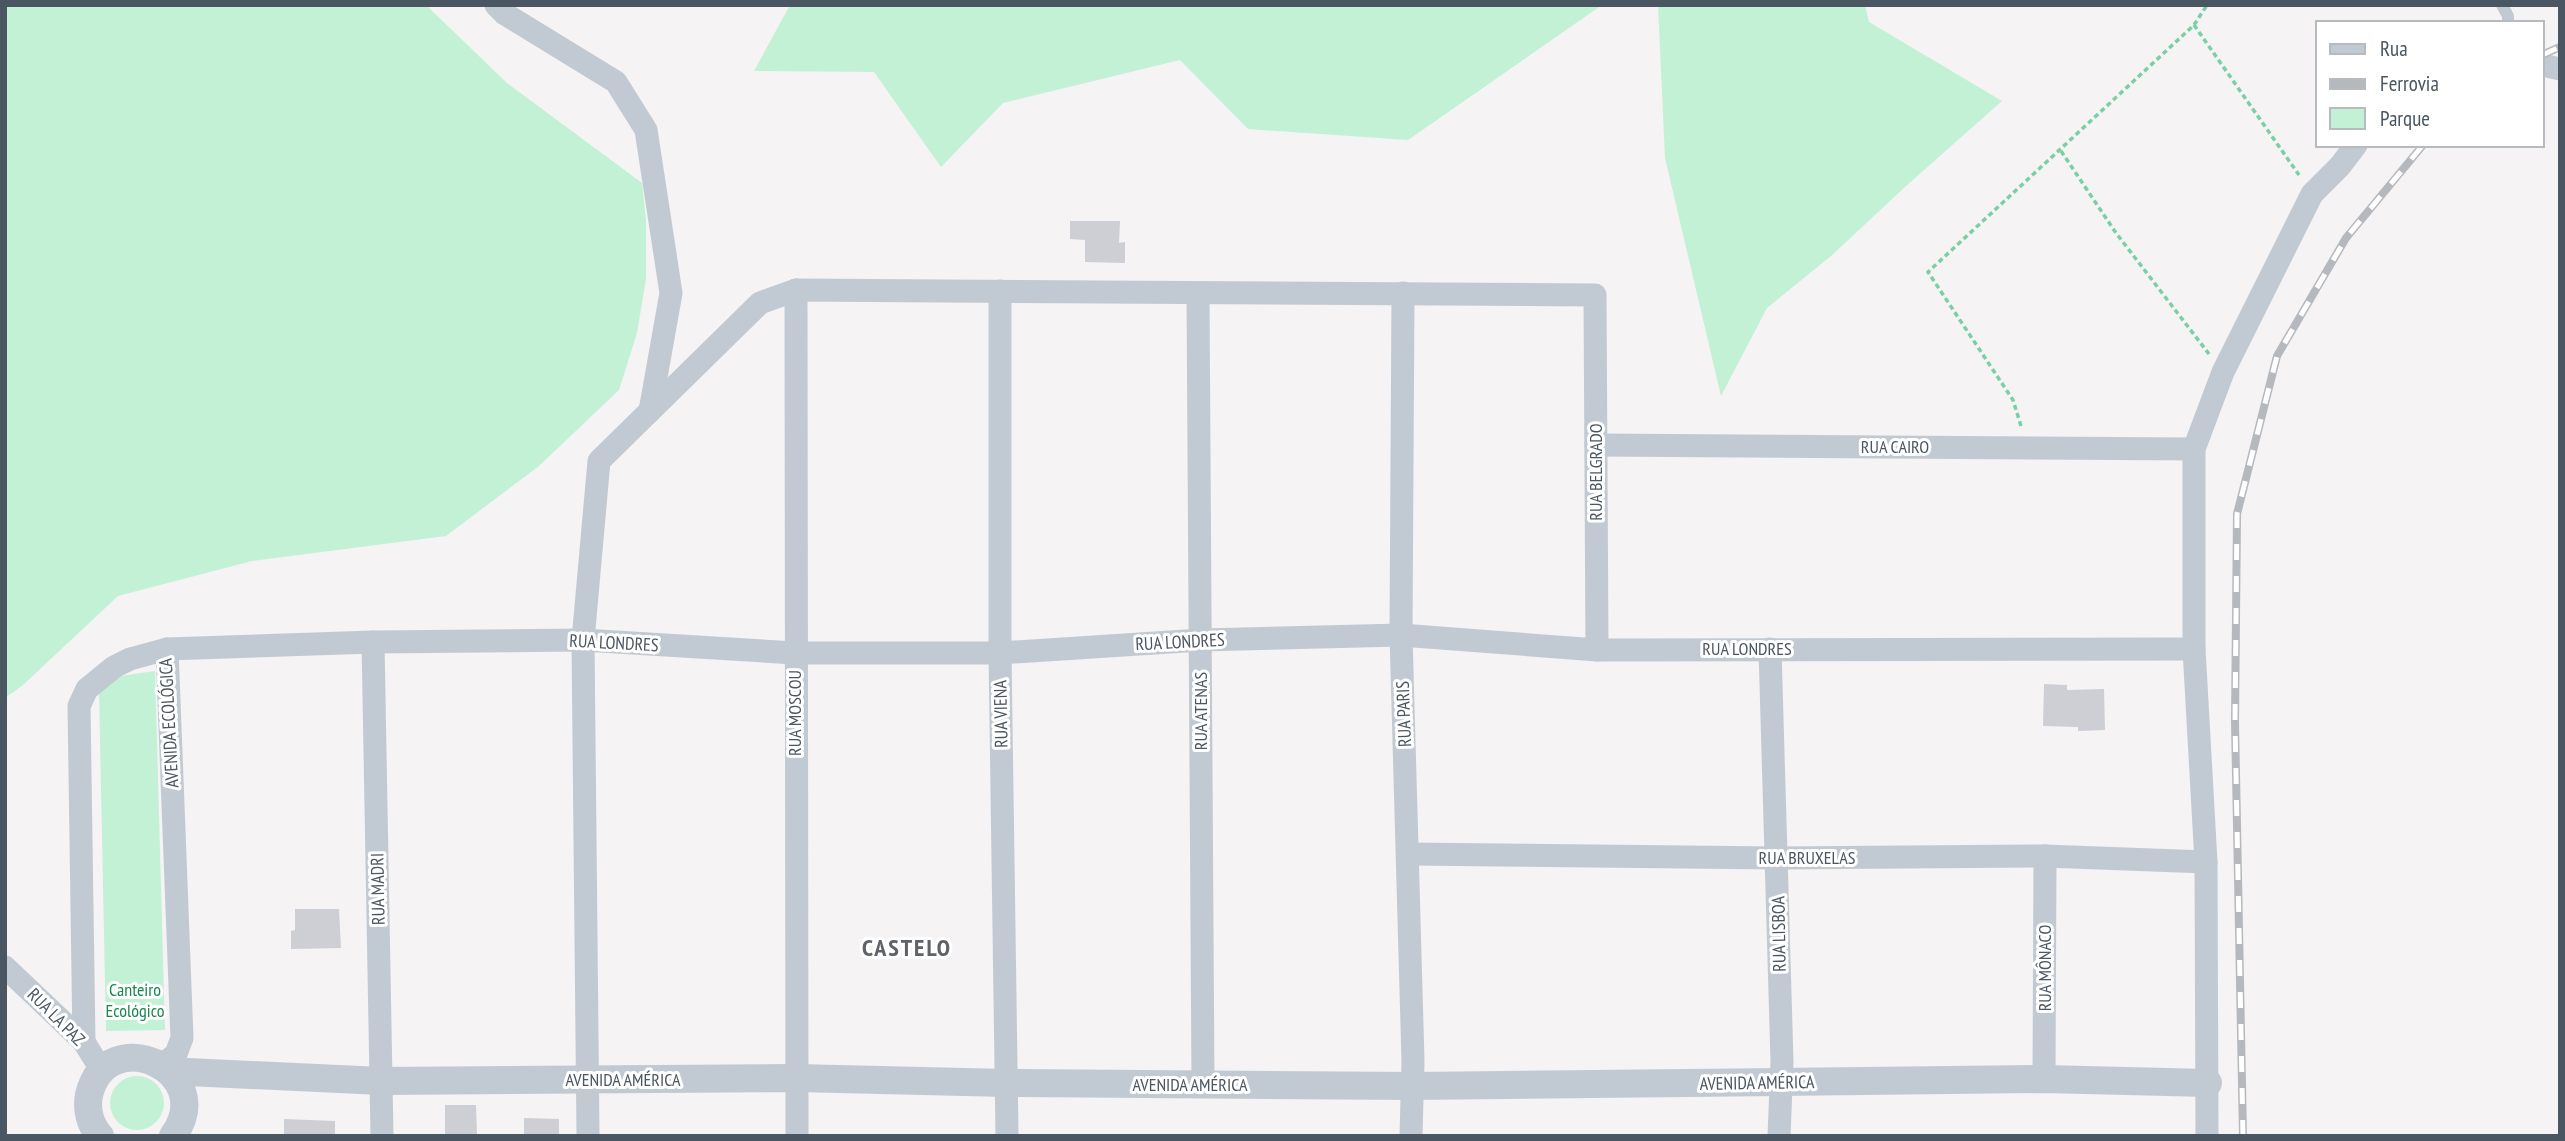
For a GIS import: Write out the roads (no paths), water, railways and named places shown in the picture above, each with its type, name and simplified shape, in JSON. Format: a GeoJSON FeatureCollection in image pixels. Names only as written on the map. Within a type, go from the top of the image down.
{"type":"FeatureCollection","features":[{"type":"Feature","properties":{"kind":"street"},"geometry":{"type":"LineString","coordinates":[[496,5],[505,14],[615,82],[646,130],[671,293],[650,411]]}},
{"type":"Feature","properties":{"kind":"street"},"geometry":{"type":"LineString","coordinates":[[2207,1136],[2206,862],[2194,649],[2194,449],[2223,372],[2312,194],[2354,147]]}},
{"type":"Feature","properties":{"kind":"street"},"geometry":{"type":"LineString","coordinates":[[588,1136],[583,640],[599,461],[760,303],[796,290],[1403,293]]}},
{"type":"Feature","properties":{"kind":"street","name":"RUA MOSCOU"},"geometry":{"type":"LineString","coordinates":[[796,290],[797,1136]]}},
{"type":"Feature","properties":{"kind":"street","name":"RUA VIENA"},"geometry":{"type":"LineString","coordinates":[[1000,292],[1000,653],[1007,1136]]}},
{"type":"Feature","properties":{"kind":"street","name":"RUA BELGRADO"},"geometry":{"type":"LineString","coordinates":[[1403,293],[1595,295],[1597,650]]}},
{"type":"Feature","properties":{"kind":"street","name":"RUA PARIS"},"geometry":{"type":"LineString","coordinates":[[1403,293],[1401,635],[1409,854],[1411,1136]]}},
{"type":"Feature","properties":{"kind":"street","name":"RUA ATENAS"},"geometry":{"type":"LineString","coordinates":[[1198,294],[1203,1085]]}},
{"type":"Feature","properties":{"kind":"street","name":"RUA CAIRO"},"geometry":{"type":"LineString","coordinates":[[1596,445],[2194,449]]}},
{"type":"Feature","properties":{"kind":"street","name":"RUA LONDRES"},"geometry":{"type":"LineString","coordinates":[[167,649],[373,642],[583,640],[795,653],[1000,653],[1201,640],[1401,635],[1597,650],[2194,649]]}},
{"type":"Feature","properties":{"kind":"street","name":"RUA MADRI"},"geometry":{"type":"LineString","coordinates":[[373,642],[382,1136]]}},
{"type":"Feature","properties":{"kind":"street","name":"AVENIDA ECOLÓGICA"},"geometry":{"type":"LineString","coordinates":[[84,1042],[79,706],[87,689],[114,667],[130,659],[167,649],[182,1038],[168,1070]]}},
{"type":"Feature","properties":{"kind":"street","name":"RUA LISBOA"},"geometry":{"type":"LineString","coordinates":[[1770,649],[1782,1062],[1779,1136]]}},
{"type":"Feature","properties":{"kind":"street","name":"RUA BRUXELAS"},"geometry":{"type":"LineString","coordinates":[[1409,854],[1778,858],[2045,856],[2206,862]]}},
{"type":"Feature","properties":{"kind":"street","name":"RUA MÔNACO"},"geometry":{"type":"LineString","coordinates":[[2044,1079],[2045,856]]}},
{"type":"Feature","properties":{"kind":"street","name":"RUA LA PAZ"},"geometry":{"type":"LineString","coordinates":[[5,967],[84,1042],[102,1071]]}},
{"type":"Feature","properties":{"kind":"street","name":"AVENIDA AMÉRICA"},"geometry":{"type":"LineString","coordinates":[[102,1071],[115,1061],[131,1057],[147,1058],[168,1070],[188,1072],[381,1081],[796,1078],[1007,1083],[1412,1086],[2044,1079],[2208,1083]]}},
{"type":"Feature","properties":{"kind":"street"},"geometry":{"type":"LineString","coordinates":[[168,1070],[181,1089],[184,1105],[174,1135]]}},
{"type":"Feature","properties":{"kind":"street"},"geometry":{"type":"LineString","coordinates":[[100,1136],[89,1115],[88,1099],[92,1083],[102,1071]]}},
{"type":"Feature","properties":{"kind":"lane"},"geometry":{"type":"LineString","coordinates":[[2502,5],[2508,21]]}},
{"type":"Feature","properties":{"kind":"railway"},"geometry":{"type":"LineString","coordinates":[[2544,54],[2560,47]]}},
{"type":"Feature","properties":{"kind":"railway"},"geometry":{"type":"LineString","coordinates":[[2243,1136],[2235,722],[2237,514],[2277,356],[2346,238],[2421,147]]}},
{"type":"Feature","properties":{"kind":"district","name":"CASTELO"},"geometry":{"type":"Point","coordinates":[907,948]}},
{"type":"Feature","properties":{"kind":"park label","name":"Canteiro Ecológico"},"geometry":{"type":"Point","coordinates":[135,1000]}}]}
